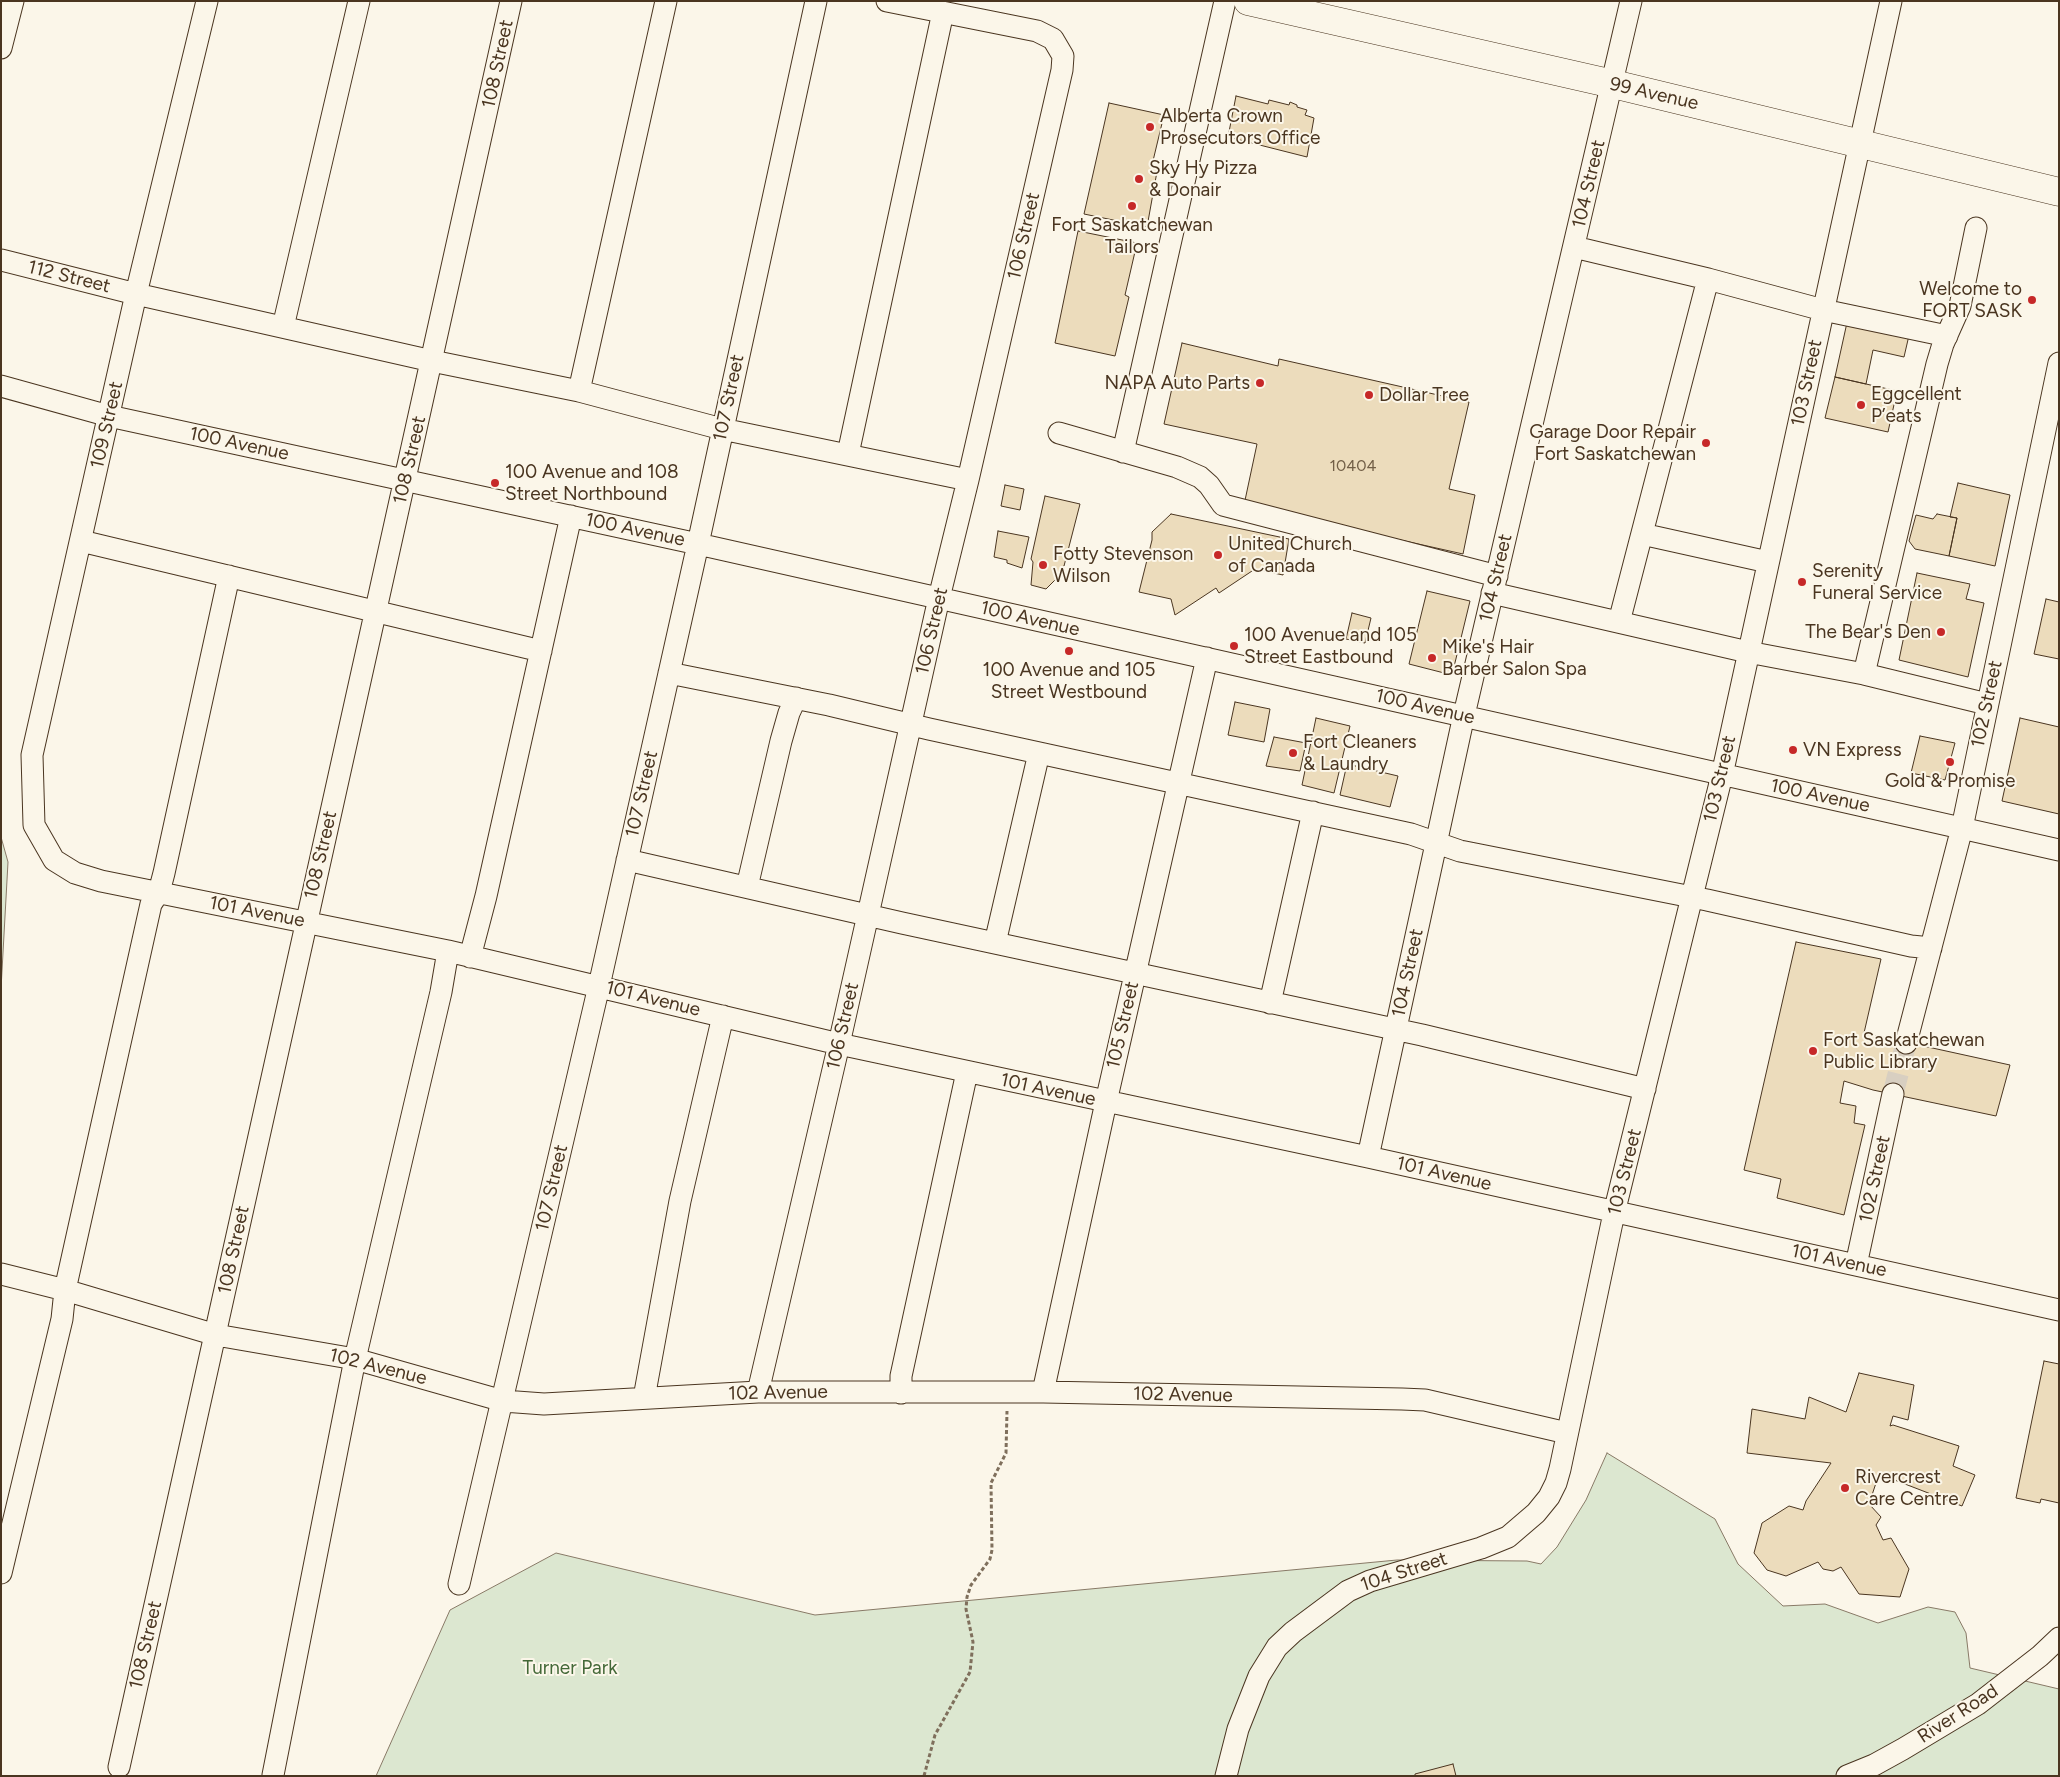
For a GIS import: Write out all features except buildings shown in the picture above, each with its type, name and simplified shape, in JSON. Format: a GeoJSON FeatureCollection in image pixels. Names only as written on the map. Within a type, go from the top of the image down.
{"type":"FeatureCollection","features":[{"type":"Feature","properties":{"kind":"main road","name":"99 Avenue"},"geometry":{"type":"LineString","coordinates":[[1248,1],[1613,84],[2059,192]]}},
{"type":"Feature","properties":{"kind":"street"},"geometry":{"type":"LineString","coordinates":[[1,48],[13,1]]}},
{"type":"Feature","properties":{"kind":"street","name":"109 Street"},"geometry":{"type":"LineString","coordinates":[[47,848],[34,825],[32,755],[136,294],[207,1]]}},
{"type":"Feature","properties":{"kind":"street"},"geometry":{"type":"LineString","coordinates":[[283,327],[359,1]]}},
{"type":"Feature","properties":{"kind":"street","name":"108 Street"},"geometry":{"type":"LineString","coordinates":[[119,1767],[511,1]]}},
{"type":"Feature","properties":{"kind":"street"},"geometry":{"type":"LineString","coordinates":[[579,391],[666,1]]}},
{"type":"Feature","properties":{"kind":"street","name":"107 Street"},"geometry":{"type":"LineString","coordinates":[[459,1584],[599,986],[698,544],[816,1]]}},
{"type":"Feature","properties":{"kind":"street","name":"106 Street"},"geometry":{"type":"LineString","coordinates":[[758,1392],[839,1044],[910,724],[1062,70],[1063,56],[1059,47],[1046,34],[887,1]]}},
{"type":"Feature","properties":{"kind":"street"},"geometry":{"type":"LineString","coordinates":[[1123,452],[1225,1]]}},
{"type":"Feature","properties":{"kind":"street","name":"104 Street"},"geometry":{"type":"LineString","coordinates":[[1368,1157],[1464,715],[1631,1]]}},
{"type":"Feature","properties":{"kind":"street","name":"103 Street"},"geometry":{"type":"LineString","coordinates":[[1508,1536],[1536,1513],[1549,1497],[1560,1469],[1614,1213],[1722,775],[1891,1]]}},
{"type":"Feature","properties":{"kind":"street"},"geometry":{"type":"LineString","coordinates":[[848,454],[943,12]]}},
{"type":"Feature","properties":{"kind":"street"},"geometry":{"type":"LineString","coordinates":[[1864,674],[1937,364],[1960,306],[1976,228]]}},
{"type":"Feature","properties":{"kind":"street"},"geometry":{"type":"LineString","coordinates":[[1574,247],[1708,279],[1823,310],[1947,336]]}},
{"type":"Feature","properties":{"kind":"street","name":"112 Street"},"geometry":{"type":"LineString","coordinates":[[1,260],[136,294],[432,361],[579,391],[722,429],[968,480]]}},
{"type":"Feature","properties":{"kind":"street"},"geometry":{"type":"LineString","coordinates":[[1619,622],[1708,279]]}},
{"type":"Feature","properties":{"kind":"street","name":"102 Street"},"geometry":{"type":"LineString","coordinates":[[1906,1043],[1962,828],[2059,363]]}},
{"type":"Feature","properties":{"kind":"street","name":"100 Avenue"},"geometry":{"type":"LineString","coordinates":[[1,386],[109,416],[698,544],[2059,850]]}},
{"type":"Feature","properties":{"kind":"street"},"geometry":{"type":"LineString","coordinates":[[1059,434],[1178,467],[1200,477],[1209,485],[1224,505],[1619,622],[1748,652],[1864,674],[1987,704]]}},
{"type":"Feature","properties":{"kind":"street"},"geometry":{"type":"LineString","coordinates":[[470,957],[486,896],[571,516]]}},
{"type":"Feature","properties":{"kind":"street"},"geometry":{"type":"LineString","coordinates":[[1642,534],[1768,562]]}},
{"type":"Feature","properties":{"kind":"street"},"geometry":{"type":"LineString","coordinates":[[81,541],[376,610],[541,651]]}},
{"type":"Feature","properties":{"kind":"street"},"geometry":{"type":"LineString","coordinates":[[1,1573],[62,1318],[65,1290],[151,904],[159,892],[229,576]]}},
{"type":"Feature","properties":{"kind":"street","name":"105 Street"},"geometry":{"type":"LineString","coordinates":[[1044,1392],[1106,1102],[1207,658]]}},
{"type":"Feature","properties":{"kind":"street"},"geometry":{"type":"LineString","coordinates":[[669,673],[796,698],[1411,834],[1460,851],[1692,897],[1911,946],[1931,948]]}},
{"type":"Feature","properties":{"kind":"street"},"geometry":{"type":"LineString","coordinates":[[747,887],[780,742],[796,698]]}},
{"type":"Feature","properties":{"kind":"street"},"geometry":{"type":"LineString","coordinates":[[995,943],[1039,753]]}},
{"type":"Feature","properties":{"kind":"street"},"geometry":{"type":"LineString","coordinates":[[1270,1003],[1313,812]]}},
{"type":"Feature","properties":{"kind":"street","name":"101 Avenue"},"geometry":{"type":"LineString","coordinates":[[47,848],[54,860],[75,872],[101,881],[448,952],[839,1044],[1368,1157],[2059,1310]]}},
{"type":"Feature","properties":{"kind":"street"},"geometry":{"type":"LineString","coordinates":[[627,860],[868,915],[1396,1030],[1645,1090]]}},
{"type":"Feature","properties":{"kind":"street"},"geometry":{"type":"LineString","coordinates":[[273,1775],[355,1359],[441,992],[448,952]]}},
{"type":"Feature","properties":{"kind":"street"},"geometry":{"type":"LineString","coordinates":[[644,1398],[680,1201],[722,1016]]}},
{"type":"Feature","properties":{"kind":"street"},"geometry":{"type":"LineString","coordinates":[[901,1393],[901,1376],[967,1072]]}},
{"type":"Feature","properties":{"kind":"street","name":"102 Street"},"geometry":{"type":"LineString","coordinates":[[1856,1264],[1893,1094]]}},
{"type":"Feature","properties":{"kind":"street","name":"102 Avenue"},"geometry":{"type":"LineString","coordinates":[[1,1274],[65,1290],[216,1335],[355,1359],[503,1401],[544,1404],[758,1392],[1008,1394],[1044,1392],[1425,1400],[1568,1434]]}},
{"type":"Feature","properties":{"kind":"street","name":"104 Street"},"geometry":{"type":"LineString","coordinates":[[1226,1776],[1238,1729],[1259,1676],[1277,1647],[1293,1632],[1348,1591],[1363,1584],[1488,1546],[1508,1536]]}},
{"type":"Feature","properties":{"kind":"street","name":"River Road"},"geometry":{"type":"LineString","coordinates":[[1847,1776],[1903,1750],[1978,1704],[2040,1656],[2059,1638]]}},
{"type":"Feature","properties":{"kind":"path"},"geometry":{"type":"LineString","coordinates":[[924,1776],[935,1735],[970,1672],[973,1642],[966,1609],[967,1597],[971,1585],[990,1558],[992,1550],[991,1484],[1006,1453],[1008,1394]]}},
{"type":"Feature","properties":{"kind":"green space"},"geometry":{"type":"Polygon","coordinates":[[[1,837],[8,862],[1,989],[1,837]]]}},
{"type":"Feature","properties":{"kind":"green space","name":"Turner Park"},"geometry":{"type":"Polygon","coordinates":[[[1607,1453],[1715,1519],[1738,1564],[1783,1606],[1825,1604],[1878,1623],[1928,1607],[1955,1612],[1966,1633],[1970,1668],[2059,1689],[2059,1776],[376,1776],[450,1610],[556,1553],[815,1615],[1397,1560],[1527,1561],[1541,1564],[1557,1547],[1586,1500],[1607,1453]]]}},
{"type":"Feature","properties":{"kind":"tunnel"},"geometry":{"type":"LineString","coordinates":[[1893,1094],[1906,1043]]}},
{"type":"Feature","properties":{"kind":"place","name":"Alberta Crown Prosecutors Office"},"geometry":{"type":"Point","coordinates":[1150,127]}},
{"type":"Feature","properties":{"kind":"place","name":"Sky Hy Pizza & Donair"},"geometry":{"type":"Point","coordinates":[1139,179]}},
{"type":"Feature","properties":{"kind":"place","name":"Fort Saskatchewan Tailors"},"geometry":{"type":"Point","coordinates":[1132,206]}},
{"type":"Feature","properties":{"kind":"place","name":"Welcome to FORT SASK"},"geometry":{"type":"Point","coordinates":[2032,300]}},
{"type":"Feature","properties":{"kind":"place","name":"NAPA Auto Parts"},"geometry":{"type":"Point","coordinates":[1260,383]}},
{"type":"Feature","properties":{"kind":"place","name":"Dollar Tree"},"geometry":{"type":"Point","coordinates":[1369,395]}},
{"type":"Feature","properties":{"kind":"place","name":"Eggcellent P’eats"},"geometry":{"type":"Point","coordinates":[1861,405]}},
{"type":"Feature","properties":{"kind":"place","name":"Garage Door Repair Fort Saskatchewan"},"geometry":{"type":"Point","coordinates":[1706,443]}},
{"type":"Feature","properties":{"kind":"place","name":"100 Avenue and 108 Street Northbound"},"geometry":{"type":"Point","coordinates":[495,483]}},
{"type":"Feature","properties":{"kind":"place","name":"United Church of Canada"},"geometry":{"type":"Point","coordinates":[1218,555]}},
{"type":"Feature","properties":{"kind":"place","name":"Fotty Stevenson Wilson"},"geometry":{"type":"Point","coordinates":[1043,565]}},
{"type":"Feature","properties":{"kind":"place","name":"Serenity Funeral Service"},"geometry":{"type":"Point","coordinates":[1802,582]}},
{"type":"Feature","properties":{"kind":"place","name":"The Bear's Den"},"geometry":{"type":"Point","coordinates":[1941,632]}},
{"type":"Feature","properties":{"kind":"place","name":"100 Avenue and 105 Street Eastbound"},"geometry":{"type":"Point","coordinates":[1234,646]}},
{"type":"Feature","properties":{"kind":"place","name":"100 Avenue and 105 Street Westbound"},"geometry":{"type":"Point","coordinates":[1069,651]}},
{"type":"Feature","properties":{"kind":"place","name":"Mike's Hair Barber Salon Spa"},"geometry":{"type":"Point","coordinates":[1432,658]}},
{"type":"Feature","properties":{"kind":"place","name":"VN Express"},"geometry":{"type":"Point","coordinates":[1793,750]}},
{"type":"Feature","properties":{"kind":"place","name":"Fort Cleaners & Laundry"},"geometry":{"type":"Point","coordinates":[1293,753]}},
{"type":"Feature","properties":{"kind":"place","name":"Gold & Promise"},"geometry":{"type":"Point","coordinates":[1950,762]}},
{"type":"Feature","properties":{"kind":"place","name":"Fort Saskatchewan Public Library"},"geometry":{"type":"Point","coordinates":[1813,1051]}},
{"type":"Feature","properties":{"kind":"place","name":"Rivercrest Care Centre"},"geometry":{"type":"Point","coordinates":[1845,1488]}}]}
